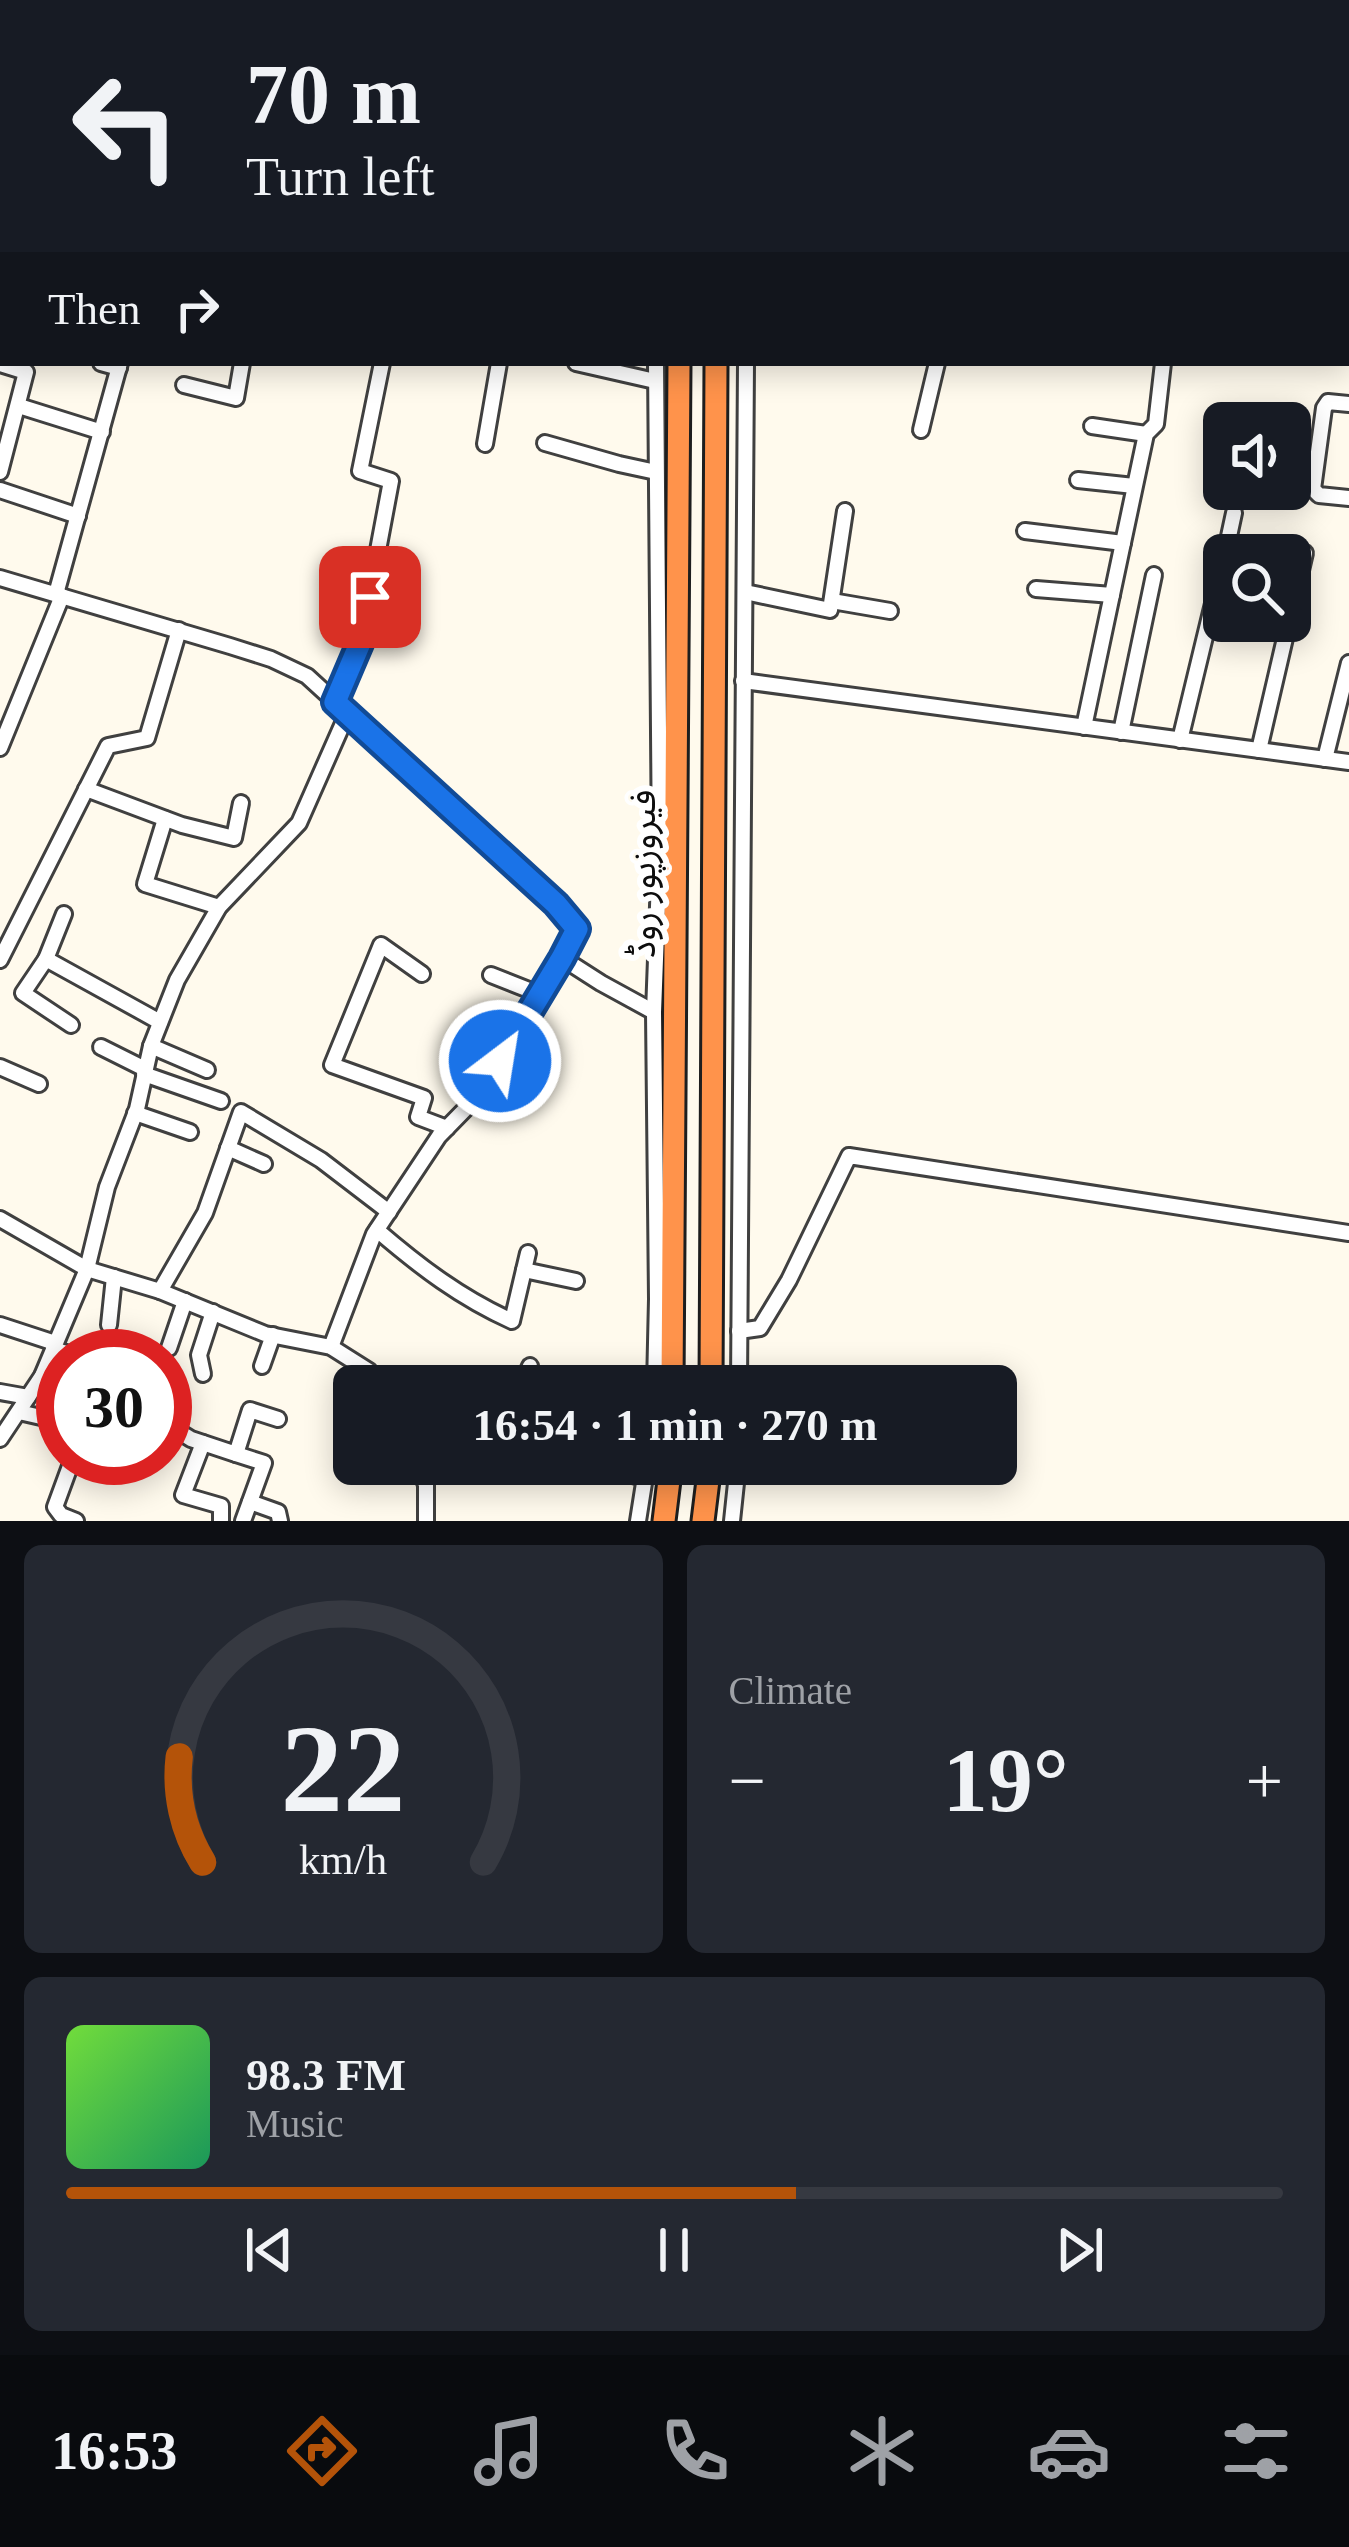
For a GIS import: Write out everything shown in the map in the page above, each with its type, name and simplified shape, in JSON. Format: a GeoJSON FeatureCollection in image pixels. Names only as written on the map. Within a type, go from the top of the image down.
{"type":"FeatureCollection","features":[{"type":"Feature","properties":{"kind":"highway","name":"فیروزپور روڈ"},"geometry":{"type":"LineString","coordinates":[[671,1365],[666,1222],[668,547],[679,366]]}},
{"type":"Feature","properties":{"kind":"highway","name":"فیروزپور روڈ"},"geometry":{"type":"LineString","coordinates":[[711,1365],[716,366]]}},
{"type":"Feature","properties":{"kind":"highway"},"geometry":{"type":"LineString","coordinates":[[664,1521],[668,1485]]}},
{"type":"Feature","properties":{"kind":"highway"},"geometry":{"type":"LineString","coordinates":[[703,1521],[707,1485]]}},
{"type":"Feature","properties":{"kind":"street"},"geometry":{"type":"LineString","coordinates":[[0,472],[26,372],[13,366]]}},
{"type":"Feature","properties":{"kind":"street"},"geometry":{"type":"LineString","coordinates":[[0,748],[59,595],[119,366]]}},
{"type":"Feature","properties":{"kind":"street"},"geometry":{"type":"LineString","coordinates":[[184,385],[236,398],[241,366]]}},
{"type":"Feature","properties":{"kind":"street"},"geometry":{"type":"LineString","coordinates":[[335,702],[361,641],[391,481],[360,471],[381,366]]}},
{"type":"Feature","properties":{"kind":"street"},"geometry":{"type":"LineString","coordinates":[[485,444],[498,366]]}},
{"type":"Feature","properties":{"kind":"street"},"geometry":{"type":"LineString","coordinates":[[589,366],[655,381]]}},
{"type":"Feature","properties":{"kind":"street"},"geometry":{"type":"LineString","coordinates":[[656,366],[656,472],[668,547],[654,1012],[666,1222],[656,1365]]}},
{"type":"Feature","properties":{"kind":"street"},"geometry":{"type":"LineString","coordinates":[[739,1365],[746,366]]}},
{"type":"Feature","properties":{"kind":"street"},"geometry":{"type":"LineString","coordinates":[[921,430],[936,366]]}},
{"type":"Feature","properties":{"kind":"street"},"geometry":{"type":"LineString","coordinates":[[1084,727],[1146,434],[1156,424],[1162,366]]}},
{"type":"Feature","properties":{"kind":"street"},"geometry":{"type":"LineString","coordinates":[[1349,404],[1328,402],[1324,408],[1313,489],[1319,495],[1349,498]]}},
{"type":"Feature","properties":{"kind":"street"},"geometry":{"type":"LineString","coordinates":[[19,406],[102,432]]}},
{"type":"Feature","properties":{"kind":"street"},"geometry":{"type":"LineString","coordinates":[[1092,426],[1146,434]]}},
{"type":"Feature","properties":{"kind":"street"},"geometry":{"type":"LineString","coordinates":[[544,443],[656,472]]}},
{"type":"Feature","properties":{"kind":"street"},"geometry":{"type":"LineString","coordinates":[[1078,480],[1134,486]]}},
{"type":"Feature","properties":{"kind":"street"},"geometry":{"type":"LineString","coordinates":[[0,490],[78,516]]}},
{"type":"Feature","properties":{"kind":"street"},"geometry":{"type":"LineString","coordinates":[[746,592],[830,610],[845,511]]}},
{"type":"Feature","properties":{"kind":"street"},"geometry":{"type":"LineString","coordinates":[[1229,534],[1234,514]]}},
{"type":"Feature","properties":{"kind":"street"},"geometry":{"type":"LineString","coordinates":[[1025,531],[1123,543]]}},
{"type":"Feature","properties":{"kind":"street"},"geometry":{"type":"LineString","coordinates":[[1121,732],[1154,575]]}},
{"type":"Feature","properties":{"kind":"street"},"geometry":{"type":"LineString","coordinates":[[0,578],[271,659],[307,676],[556,904],[577,929],[480,1094],[447,1128],[377,1230],[331,1346]]}},
{"type":"Feature","properties":{"kind":"street"},"geometry":{"type":"LineString","coordinates":[[1036,589],[1112,595]]}},
{"type":"Feature","properties":{"kind":"street"},"geometry":{"type":"LineString","coordinates":[[832,601],[890,611]]}},
{"type":"Feature","properties":{"kind":"street"},"geometry":{"type":"LineString","coordinates":[[0,960],[108,746],[146,738],[179,630]]}},
{"type":"Feature","properties":{"kind":"street"},"geometry":{"type":"LineString","coordinates":[[1180,740],[1203,642]]}},
{"type":"Feature","properties":{"kind":"street"},"geometry":{"type":"LineString","coordinates":[[1258,750],[1284,642]]}},
{"type":"Feature","properties":{"kind":"street"},"geometry":{"type":"LineString","coordinates":[[1325,759],[1349,663]]}},
{"type":"Feature","properties":{"kind":"street"},"geometry":{"type":"LineString","coordinates":[[743,681],[1349,762]]}},
{"type":"Feature","properties":{"kind":"street"},"geometry":{"type":"LineString","coordinates":[[61,1329],[87,1269],[107,1187],[177,980],[219,907],[298,823],[348,712]]}},
{"type":"Feature","properties":{"kind":"street"},"geometry":{"type":"LineString","coordinates":[[86,789],[234,838],[241,802]]}},
{"type":"Feature","properties":{"kind":"street"},"geometry":{"type":"LineString","coordinates":[[166,819],[145,884],[219,907]]}},
{"type":"Feature","properties":{"kind":"street"},"geometry":{"type":"LineString","coordinates":[[64,914],[46,959],[22,993],[71,1025]]}},
{"type":"Feature","properties":{"kind":"street"},"geometry":{"type":"LineString","coordinates":[[422,974],[381,945],[332,1065],[424,1098],[418,1117],[447,1128]]}},
{"type":"Feature","properties":{"kind":"street"},"geometry":{"type":"LineString","coordinates":[[562,958],[654,1012]]}},
{"type":"Feature","properties":{"kind":"street"},"geometry":{"type":"LineString","coordinates":[[46,959],[160,1022]]}},
{"type":"Feature","properties":{"kind":"street"},"geometry":{"type":"LineString","coordinates":[[491,974],[539,994]]}},
{"type":"Feature","properties":{"kind":"street"},"geometry":{"type":"LineString","coordinates":[[151,1046],[207,1070]]}},
{"type":"Feature","properties":{"kind":"street"},"geometry":{"type":"LineString","coordinates":[[101,1047],[145,1071],[221,1101]]}},
{"type":"Feature","properties":{"kind":"street"},"geometry":{"type":"LineString","coordinates":[[0,1067],[39,1084]]}},
{"type":"Feature","properties":{"kind":"street"},"geometry":{"type":"LineString","coordinates":[[160,1291],[205,1213],[241,1112],[321,1160],[389,1212]]}},
{"type":"Feature","properties":{"kind":"street"},"geometry":{"type":"LineString","coordinates":[[135,1113],[190,1132]]}},
{"type":"Feature","properties":{"kind":"street"},"geometry":{"type":"LineString","coordinates":[[228,1148],[264,1164]]}},
{"type":"Feature","properties":{"kind":"street"},"geometry":{"type":"LineString","coordinates":[[739,1331],[760,1328],[789,1280],[849,1156],[1349,1233]]}},
{"type":"Feature","properties":{"kind":"street"},"geometry":{"type":"LineString","coordinates":[[0,1219],[87,1269],[160,1291],[273,1335],[331,1346],[360,1365]]}},
{"type":"Feature","properties":{"kind":"street"},"geometry":{"type":"LineString","coordinates":[[377,1230],[425,1272],[474,1304],[512,1321],[528,1253]]}},
{"type":"Feature","properties":{"kind":"street"},"geometry":{"type":"LineString","coordinates":[[524,1270],[575,1281]]}},
{"type":"Feature","properties":{"kind":"street"},"geometry":{"type":"LineString","coordinates":[[109,1325],[114,1277]]}},
{"type":"Feature","properties":{"kind":"street"},"geometry":{"type":"LineString","coordinates":[[176,1329],[185,1301]]}},
{"type":"Feature","properties":{"kind":"street"},"geometry":{"type":"LineString","coordinates":[[203,1374],[199,1354],[213,1312]]}},
{"type":"Feature","properties":{"kind":"street"},"geometry":{"type":"LineString","coordinates":[[0,1325],[36,1339]]}},
{"type":"Feature","properties":{"kind":"street"},"geometry":{"type":"LineString","coordinates":[[262,1366],[273,1335]]}},
{"type":"Feature","properties":{"kind":"street"},"geometry":{"type":"LineString","coordinates":[[0,1439],[36,1385]]}},
{"type":"Feature","properties":{"kind":"street"},"geometry":{"type":"LineString","coordinates":[[0,1392],[28,1397]]}},
{"type":"Feature","properties":{"kind":"street"},"geometry":{"type":"LineString","coordinates":[[236,1454],[250,1410],[278,1420]]}},
{"type":"Feature","properties":{"kind":"street"},"geometry":{"type":"LineString","coordinates":[[19,1412],[36,1414]]}},
{"type":"Feature","properties":{"kind":"street"},"geometry":{"type":"LineString","coordinates":[[192,1438],[264,1463],[244,1521]]}},
{"type":"Feature","properties":{"kind":"street"},"geometry":{"type":"LineString","coordinates":[[202,1443],[183,1496],[221,1506],[223,1521]]}},
{"type":"Feature","properties":{"kind":"street"},"geometry":{"type":"LineString","coordinates":[[63,1485],[55,1508],[61,1516],[76,1521]]}},
{"type":"Feature","properties":{"kind":"street"},"geometry":{"type":"LineString","coordinates":[[426,1485],[426,1521]]}},
{"type":"Feature","properties":{"kind":"street"},"geometry":{"type":"LineString","coordinates":[[638,1521],[644,1485]]}},
{"type":"Feature","properties":{"kind":"street"},"geometry":{"type":"LineString","coordinates":[[732,1521],[736,1485]]}},
{"type":"Feature","properties":{"kind":"street"},"geometry":{"type":"LineString","coordinates":[[250,1502],[278,1512],[280,1521]]}},
{"type":"Feature","properties":{"kind":"route"},"geometry":{"type":"LineString","coordinates":[[370,597],[361,641],[335,702],[556,904],[577,929],[500,1061]]}}]}
